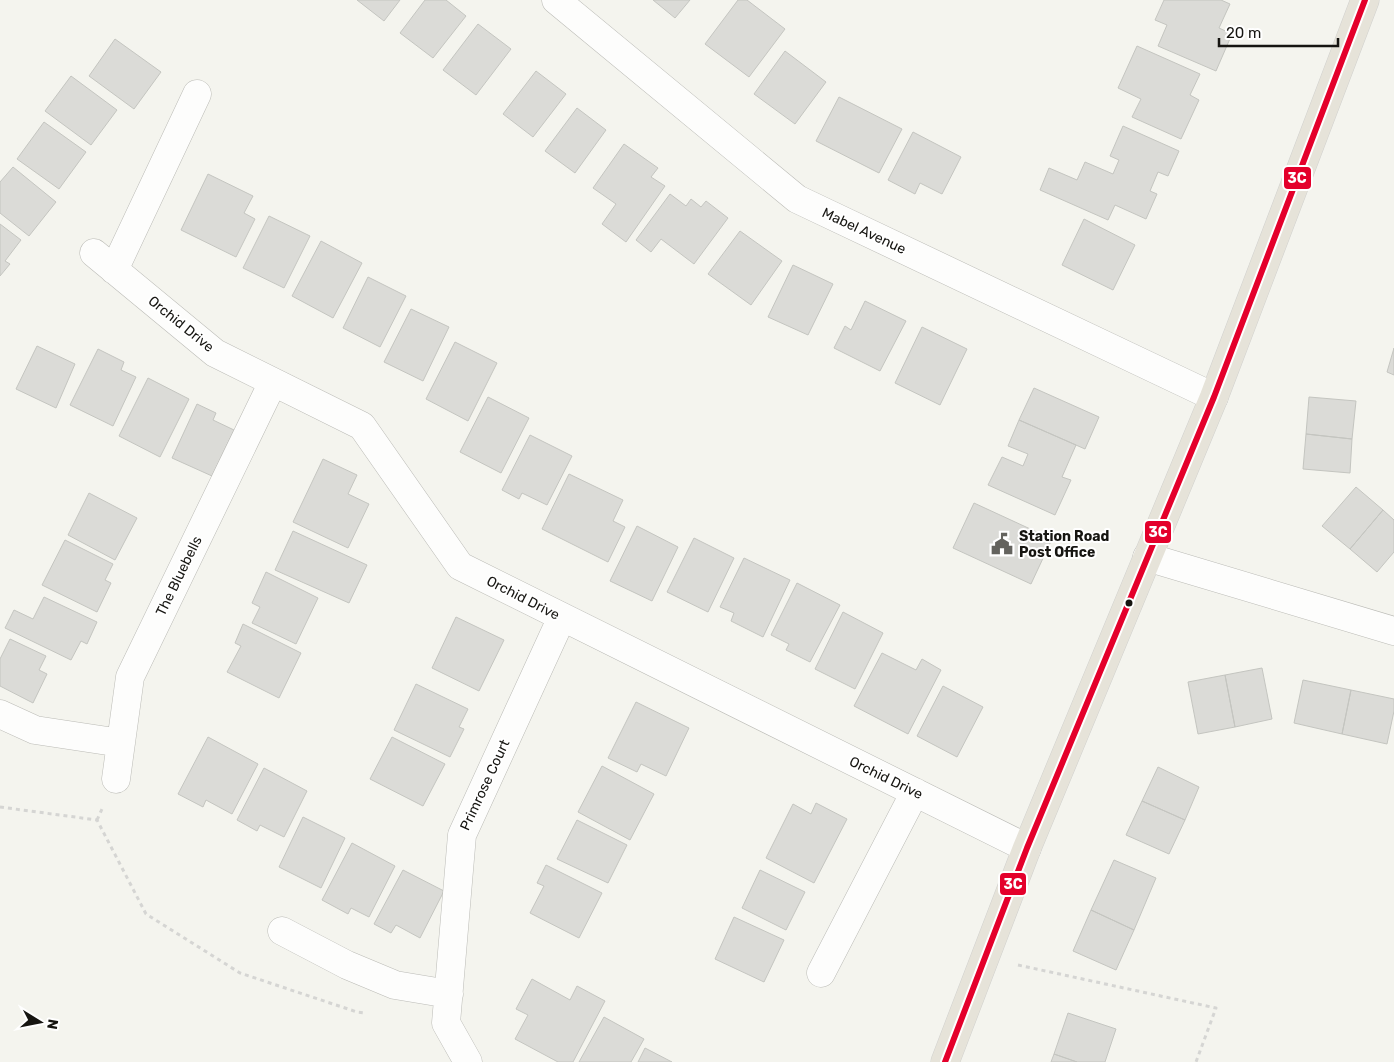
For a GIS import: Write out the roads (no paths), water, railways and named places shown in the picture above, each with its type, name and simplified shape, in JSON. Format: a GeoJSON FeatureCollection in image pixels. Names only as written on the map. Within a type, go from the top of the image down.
{"type":"FeatureCollection","features":[{"type":"Feature","properties":{"kind":"main road"},"geometry":{"type":"LineString","coordinates":[[945,1062],[1028,848],[1214,397],[1365,0]]}},
{"type":"Feature","properties":{"kind":"street","name":"Mabel Avenue"},"geometry":{"type":"LineString","coordinates":[[556,0],[797,199],[1214,397]]}},
{"type":"Feature","properties":{"kind":"street","name":"Orchid Drive"},"geometry":{"type":"LineString","coordinates":[[197,94],[104,261],[215,353],[362,426],[460,566],[1028,848]]}},
{"type":"Feature","properties":{"kind":"street","name":"The Bluebells"},"geometry":{"type":"LineString","coordinates":[[116,779],[130,677],[273,382]]}},
{"type":"Feature","properties":{"kind":"street"},"geometry":{"type":"LineString","coordinates":[[1148,557],[1394,631]]}},
{"type":"Feature","properties":{"kind":"street","name":"Primrose Court"},"geometry":{"type":"LineString","coordinates":[[468,1062],[446,1023],[462,836],[562,617]]}},
{"type":"Feature","properties":{"kind":"street"},"geometry":{"type":"LineString","coordinates":[[0,714],[35,730],[121,743]]}},
{"type":"Feature","properties":{"kind":"street"},"geometry":{"type":"LineString","coordinates":[[821,973],[915,792]]}},
{"type":"Feature","properties":{"kind":"street"},"geometry":{"type":"LineString","coordinates":[[282,931],[347,965],[395,985],[449,994]]}},
{"type":"Feature","properties":{"kind":"place","name":"Station Road Post Office"},"geometry":{"type":"Point","coordinates":[1002,544]}}]}
